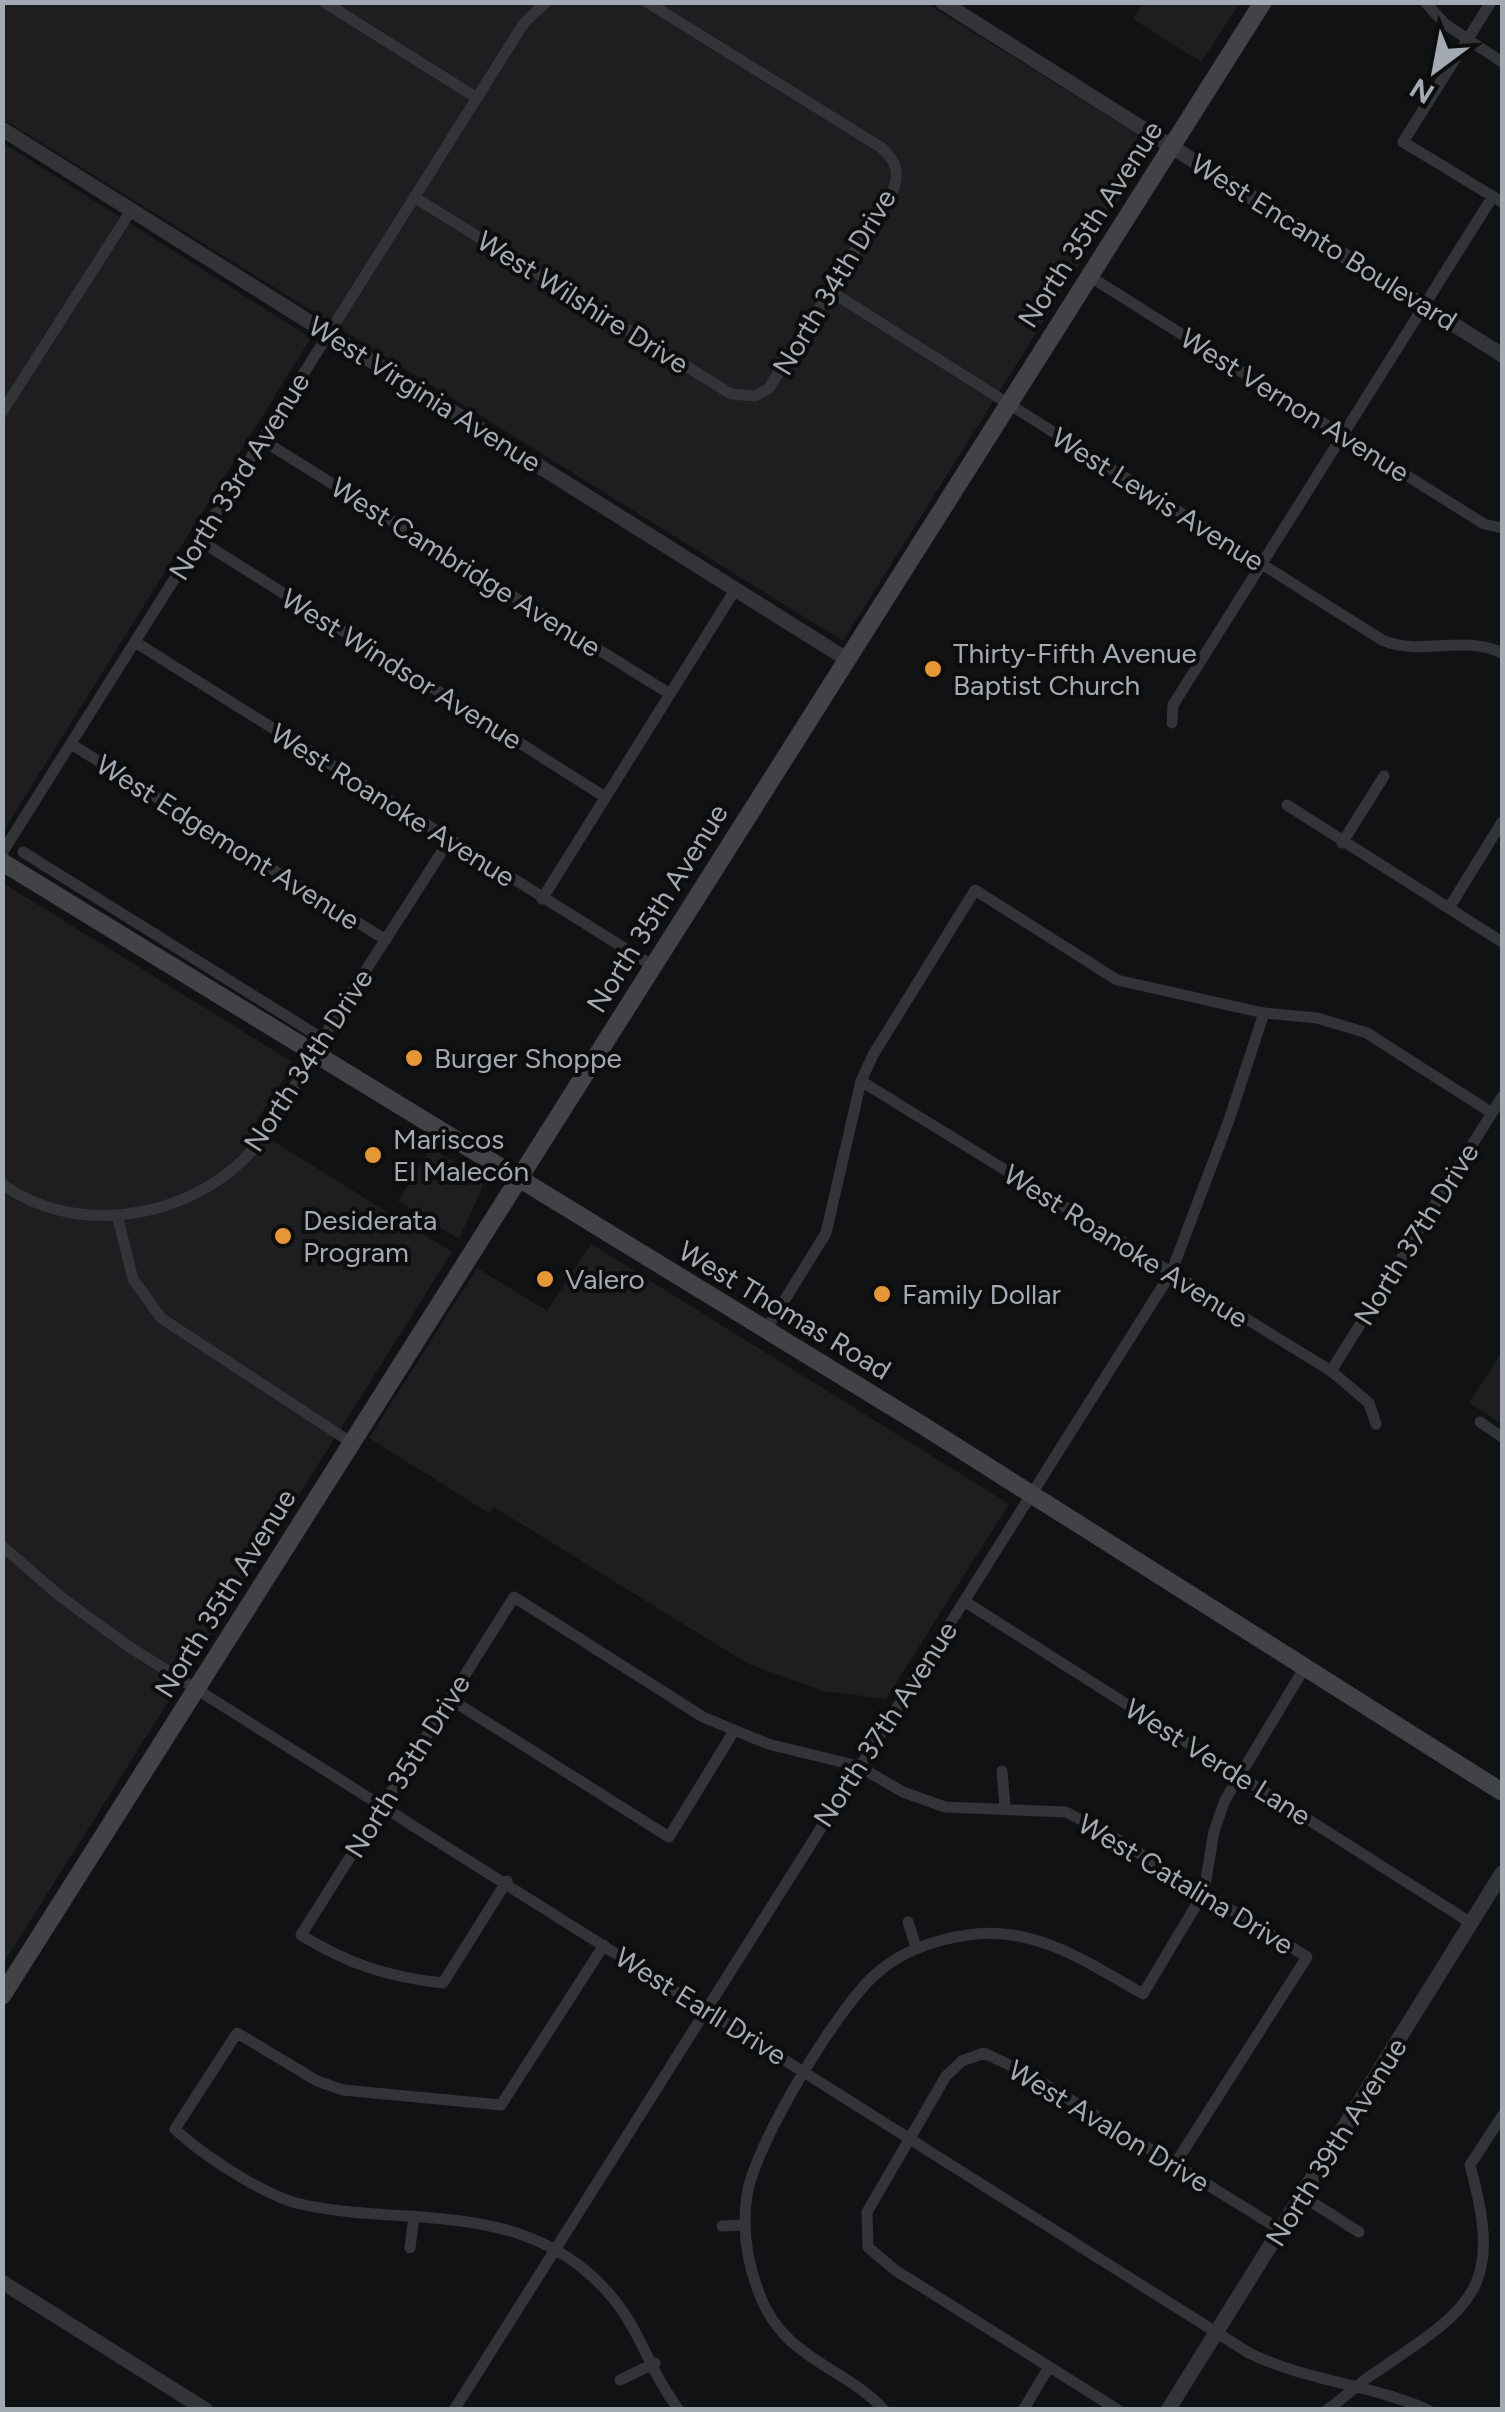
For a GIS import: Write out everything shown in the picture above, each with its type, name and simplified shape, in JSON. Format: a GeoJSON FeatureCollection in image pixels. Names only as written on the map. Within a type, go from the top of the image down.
{"type":"FeatureCollection","features":[{"type":"Feature","properties":{"kind":"main road","name":"North 35th Avenue"},"geometry":{"type":"LineString","coordinates":[[2,1996],[1173,146],[1256,5]]}},
{"type":"Feature","properties":{"kind":"main road","name":"West Thomas Road"},"geometry":{"type":"LineString","coordinates":[[2,862],[40,874],[318,1047],[518,1180],[1030,1492],[1502,1792]]}},
{"type":"Feature","properties":{"kind":"street"},"geometry":{"type":"LineString","coordinates":[[324,2],[477,98]]}},
{"type":"Feature","properties":{"kind":"street","name":"North 33rd Avenue"},"geometry":{"type":"LineString","coordinates":[[2,853],[524,23],[546,2]]}},
{"type":"Feature","properties":{"kind":"street","name":"North 34th Drive"},"geometry":{"type":"LineString","coordinates":[[647,2],[882,148],[894,160],[898,176],[893,190],[774,381],[755,396]]}},
{"type":"Feature","properties":{"kind":"street","name":"West Encanto Boulevard"},"geometry":{"type":"LineString","coordinates":[[942,2],[1502,355]]}},
{"type":"Feature","properties":{"kind":"street"},"geometry":{"type":"LineString","coordinates":[[1425,2],[1468,40],[1502,62]]}},
{"type":"Feature","properties":{"kind":"street"},"geometry":{"type":"LineString","coordinates":[[1172,723],[1173,705],[1424,306],[1498,199],[1403,142],[1491,2]]}},
{"type":"Feature","properties":{"kind":"street","name":"West Virginia Avenue"},"geometry":{"type":"LineString","coordinates":[[2,129],[848,660]]}},
{"type":"Feature","properties":{"kind":"street","name":"West Wilshire Drive"},"geometry":{"type":"LineString","coordinates":[[414,197],[731,394],[755,396]]}},
{"type":"Feature","properties":{"kind":"street"},"geometry":{"type":"LineString","coordinates":[[2,412],[132,209]]}},
{"type":"Feature","properties":{"kind":"street","name":"West Vernon Avenue"},"geometry":{"type":"LineString","coordinates":[[1089,276],[1484,524],[1502,528]]}},
{"type":"Feature","properties":{"kind":"street","name":"West Lewis Avenue"},"geometry":{"type":"LineString","coordinates":[[830,292],[1262,565],[1402,648],[1473,644],[1502,653]]}},
{"type":"Feature","properties":{"kind":"street","name":"West Cambridge Avenue"},"geometry":{"type":"LineString","coordinates":[[262,440],[670,694]]}},
{"type":"Feature","properties":{"kind":"street","name":"West Windsor Avenue"},"geometry":{"type":"LineString","coordinates":[[199,540],[606,798]]}},
{"type":"Feature","properties":{"kind":"street"},"geometry":{"type":"LineString","coordinates":[[542,898],[735,590]]}},
{"type":"Feature","properties":{"kind":"street","name":"West Roanoke Avenue"},"geometry":{"type":"LineString","coordinates":[[134,642],[448,842],[653,966]]}},
{"type":"Feature","properties":{"kind":"street","name":"West Edgemont Avenue"},"geometry":{"type":"LineString","coordinates":[[71,744],[386,940]]}},
{"type":"Feature","properties":{"kind":"street"},"geometry":{"type":"LineString","coordinates":[[1342,843],[1384,776]]}},
{"type":"Feature","properties":{"kind":"street"},"geometry":{"type":"LineString","coordinates":[[1286,805],[1502,942]]}},
{"type":"Feature","properties":{"kind":"street"},"geometry":{"type":"LineString","coordinates":[[1448,908],[1502,822]]}},
{"type":"Feature","properties":{"kind":"street","name":"North 34th Drive"},"geometry":{"type":"LineString","coordinates":[[117,1216],[150,1212],[178,1201],[205,1188],[243,1161],[269,1128],[448,842]]}},
{"type":"Feature","properties":{"kind":"street","name":"West Thomas Road"},"geometry":{"type":"LineString","coordinates":[[23,852],[40,874]]}},
{"type":"Feature","properties":{"kind":"street"},"geometry":{"type":"LineString","coordinates":[[766,1330],[826,1233],[862,1081],[872,1055],[975,890],[1117,980],[1264,1013],[1317,1018],[1367,1033],[1492,1113]]}},
{"type":"Feature","properties":{"kind":"street","name":"North 37th Avenue"},"geometry":{"type":"LineString","coordinates":[[454,2410],[1171,1273],[1230,1120],[1264,1013]]}},
{"type":"Feature","properties":{"kind":"street","name":"West Roanoke Avenue"},"geometry":{"type":"LineString","coordinates":[[862,1081],[1330,1372],[1369,1403],[1376,1424]]}},
{"type":"Feature","properties":{"kind":"street","name":"North 37th Drive"},"geometry":{"type":"LineString","coordinates":[[1330,1372],[1502,1097]]}},
{"type":"Feature","properties":{"kind":"street"},"geometry":{"type":"LineString","coordinates":[[4,1190],[69,1214],[117,1216],[133,1278],[161,1318],[352,1443]]}},
{"type":"Feature","properties":{"kind":"street"},"geometry":{"type":"LineString","coordinates":[[1480,1422],[1502,1436]]}},
{"type":"Feature","properties":{"kind":"street","name":"West Earll Drive"},"geometry":{"type":"LineString","coordinates":[[2,1546],[60,1597],[197,1687],[1218,2333],[1279,2368],[1359,2385],[1428,2410]]}},
{"type":"Feature","properties":{"kind":"street","name":"North 35th Drive"},"geometry":{"type":"LineString","coordinates":[[507,1881],[444,1982],[394,1978],[356,1967],[301,1935],[514,1596]]}},
{"type":"Feature","properties":{"kind":"street","name":"West Catalina Drive"},"geometry":{"type":"LineString","coordinates":[[514,1596],[702,1717],[734,1731],[805,1756],[858,1766],[903,1792],[946,1808],[1066,1812],[1204,1892],[1307,1958],[1175,2164]]}},
{"type":"Feature","properties":{"kind":"street","name":"West Verde Lane"},"geometry":{"type":"LineString","coordinates":[[964,1601],[1471,1923]]}},
{"type":"Feature","properties":{"kind":"street"},"geometry":{"type":"LineString","coordinates":[[884,2410],[816,2364],[784,2335],[760,2296],[747,2253],[746,2224],[747,2194],[762,2146],[848,2006],[876,1973],[916,1947],[969,1934],[1025,1936],[1078,1956],[1143,1994],[1204,1892],[1214,1831],[1237,1775],[1305,1666]]}},
{"type":"Feature","properties":{"kind":"street"},"geometry":{"type":"LineString","coordinates":[[450,1699],[669,1838],[734,1731]]}},
{"type":"Feature","properties":{"kind":"street"},"geometry":{"type":"LineString","coordinates":[[1002,1771],[1004,1807]]}},
{"type":"Feature","properties":{"kind":"street","name":"North 39th Avenue"},"geometry":{"type":"LineString","coordinates":[[1168,2410],[1502,1873]]}},
{"type":"Feature","properties":{"kind":"street"},"geometry":{"type":"LineString","coordinates":[[908,1922],[916,1947]]}},
{"type":"Feature","properties":{"kind":"street"},"geometry":{"type":"LineString","coordinates":[[604,1945],[502,2104],[343,2090],[318,2081],[237,2033],[176,2129],[283,2198],[318,2207],[514,2229],[582,2268],[621,2303],[679,2410]]}},
{"type":"Feature","properties":{"kind":"street","name":"West Avalon Drive"},"geometry":{"type":"LineString","coordinates":[[910,2138],[946,2076],[962,2061],[984,2054],[1030,2075],[1281,2230]]}},
{"type":"Feature","properties":{"kind":"street"},"geometry":{"type":"LineString","coordinates":[[1326,2410],[1437,2334],[1474,2286],[1485,2249],[1486,2222],[1470,2166],[1502,2116]]}},
{"type":"Feature","properties":{"kind":"street"},"geometry":{"type":"LineString","coordinates":[[910,2138],[867,2212],[868,2246],[895,2270],[1118,2410]]}},
{"type":"Feature","properties":{"kind":"street"},"geometry":{"type":"LineString","coordinates":[[1302,2196],[1358,2232]]}},
{"type":"Feature","properties":{"kind":"street"},"geometry":{"type":"LineString","coordinates":[[410,2248],[414,2216]]}},
{"type":"Feature","properties":{"kind":"street"},"geometry":{"type":"LineString","coordinates":[[722,2226],[746,2224]]}},
{"type":"Feature","properties":{"kind":"street"},"geometry":{"type":"LineString","coordinates":[[2,2282],[206,2410]]}},
{"type":"Feature","properties":{"kind":"street"},"geometry":{"type":"LineString","coordinates":[[620,2380],[654,2363]]}},
{"type":"Feature","properties":{"kind":"street"},"geometry":{"type":"LineString","coordinates":[[1023,2410],[1049,2367]]}},
{"type":"Feature","properties":{"kind":"shaded area"},"geometry":{"type":"Polygon","coordinates":[[[1143,2],[1240,3],[1201,62],[1133,19],[1143,2]]]}},
{"type":"Feature","properties":{"kind":"shaded area"},"geometry":{"type":"Polygon","coordinates":[[[2,3],[926,3],[1142,137],[1149,153],[843,641],[3,119],[2,3]]]}},
{"type":"Feature","properties":{"kind":"shaded area"},"geometry":{"type":"Polygon","coordinates":[[[3,143],[311,338],[3,832],[3,143]]]}},
{"type":"Feature","properties":{"kind":"shaded area"},"geometry":{"type":"Polygon","coordinates":[[[3,883],[294,1063],[252,1128],[452,1252],[3,1964],[3,883]]]}},
{"type":"Feature","properties":{"kind":"shaded area"},"geometry":{"type":"Polygon","coordinates":[[[431,1148],[477,1176],[483,1186],[459,1239],[398,1201],[431,1148]]]}},
{"type":"Feature","properties":{"kind":"shaded area"},"geometry":{"type":"Polygon","coordinates":[[[591,1244],[1009,1504],[886,1699],[823,1691],[748,1664],[494,1507],[489,1513],[369,1438],[477,1268],[547,1311],[591,1244]]]}},
{"type":"Feature","properties":{"kind":"shaded area"},"geometry":{"type":"Polygon","coordinates":[[[1502,1352],[1502,1424],[1469,1403],[1502,1352]]]}},
{"type":"Feature","properties":{"kind":"place","name":"Thirty-Fifth Avenue Baptist Church"},"geometry":{"type":"Point","coordinates":[933,669]}},
{"type":"Feature","properties":{"kind":"place","name":"Burger Shoppe"},"geometry":{"type":"Point","coordinates":[414,1058]}},
{"type":"Feature","properties":{"kind":"place","name":"Mariscos El Malecón"},"geometry":{"type":"Point","coordinates":[373,1155]}},
{"type":"Feature","properties":{"kind":"place","name":"Desiderata Program"},"geometry":{"type":"Point","coordinates":[283,1236]}},
{"type":"Feature","properties":{"kind":"place","name":"Valero"},"geometry":{"type":"Point","coordinates":[545,1279]}},
{"type":"Feature","properties":{"kind":"place","name":"Family Dollar"},"geometry":{"type":"Point","coordinates":[882,1294]}}]}
